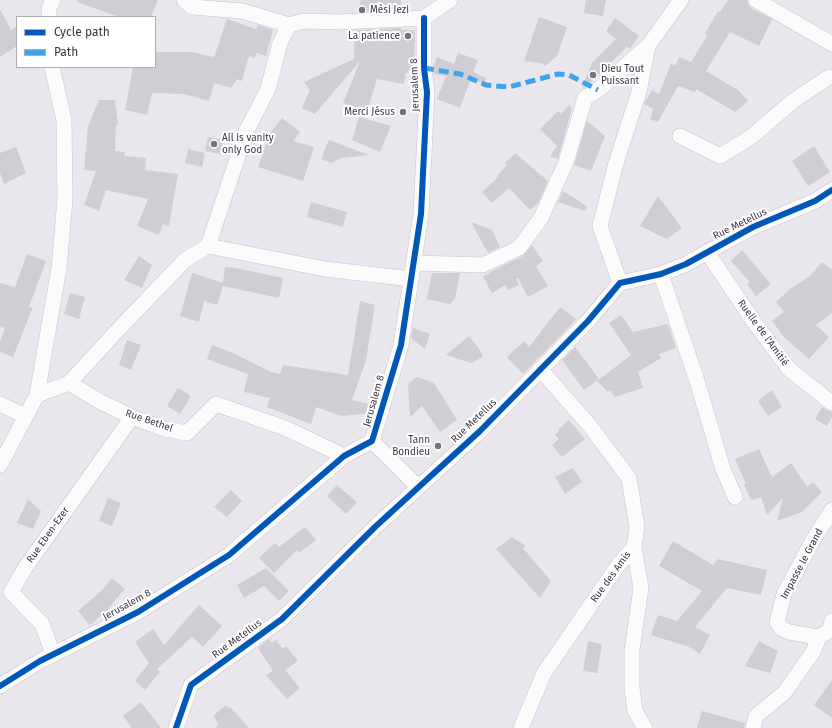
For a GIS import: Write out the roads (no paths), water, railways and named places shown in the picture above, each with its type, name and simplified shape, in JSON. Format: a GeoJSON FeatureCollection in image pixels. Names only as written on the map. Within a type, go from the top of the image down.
{"type":"FeatureCollection","features":[{"type":"Feature","properties":{"kind":"street"},"geometry":{"type":"LineString","coordinates":[[49,16],[49,8],[53,0]]}},
{"type":"Feature","properties":{"kind":"street"},"geometry":{"type":"LineString","coordinates":[[184,0],[192,7],[242,11],[289,25],[304,21],[339,22],[424,18],[450,0]]}},
{"type":"Feature","properties":{"kind":"street"},"geometry":{"type":"LineString","coordinates":[[414,262],[483,265],[519,248],[541,218],[566,162],[586,98],[598,90],[648,46],[681,0]]}},
{"type":"Feature","properties":{"kind":"street"},"geometry":{"type":"LineString","coordinates":[[756,0],[832,44]]}},
{"type":"Feature","properties":{"kind":"street","name":"Jerusalem 8"},"geometry":{"type":"LineString","coordinates":[[0,686],[54,654],[138,612],[229,555],[344,456],[372,441],[400,345],[421,214],[427,92],[424,68],[424,18]]}},
{"type":"Feature","properties":{"kind":"street"},"geometry":{"type":"LineString","coordinates":[[37,395],[70,383],[115,333],[185,260],[208,246],[246,132],[268,89],[280,43],[289,25]]}},
{"type":"Feature","properties":{"kind":"street"},"geometry":{"type":"LineString","coordinates":[[620,283],[600,226],[616,163],[639,92],[648,46]]}},
{"type":"Feature","properties":{"kind":"street"},"geometry":{"type":"LineString","coordinates":[[0,464],[37,395],[59,268],[65,199],[64,120],[52,68]]}},
{"type":"Feature","properties":{"kind":"street"},"geometry":{"type":"LineString","coordinates":[[680,136],[720,156],[751,137],[793,101],[831,75]]}},
{"type":"Feature","properties":{"kind":"street","name":"Rue Metellus"},"geometry":{"type":"LineString","coordinates":[[176,728],[191,685],[282,619],[375,527],[480,431],[588,321],[620,283],[661,274],[686,264],[753,227],[815,201],[832,190]]}},
{"type":"Feature","properties":{"kind":"street"},"geometry":{"type":"LineString","coordinates":[[208,246],[325,269],[411,279]]}},
{"type":"Feature","properties":{"kind":"street","name":"Ruelle de l'Amitié"},"geometry":{"type":"LineString","coordinates":[[707,252],[754,322],[790,369],[832,404]]}},
{"type":"Feature","properties":{"kind":"street"},"geometry":{"type":"LineString","coordinates":[[661,274],[697,381],[723,469],[735,497]]}},
{"type":"Feature","properties":{"kind":"street","name":"Rue des Amis"},"geometry":{"type":"LineString","coordinates":[[521,728],[544,673],[619,564],[634,547],[637,527],[629,478],[590,426],[540,370]]}},
{"type":"Feature","properties":{"kind":"street","name":"Rue Bethel"},"geometry":{"type":"LineString","coordinates":[[70,383],[101,402],[132,417],[165,429],[187,433],[216,404],[285,428],[344,456]]}},
{"type":"Feature","properties":{"kind":"street"},"geometry":{"type":"LineString","coordinates":[[0,404],[25,416]]}},
{"type":"Feature","properties":{"kind":"street","name":"Rue Eben-Ezer"},"geometry":{"type":"LineString","coordinates":[[54,654],[42,624],[11,592],[25,568],[132,417]]}},
{"type":"Feature","properties":{"kind":"street"},"geometry":{"type":"LineString","coordinates":[[372,441],[418,487]]}},
{"type":"Feature","properties":{"kind":"street","name":"Impasse le Grand"},"geometry":{"type":"LineString","coordinates":[[819,637],[789,632],[781,628],[777,622],[784,594],[832,510]]}},
{"type":"Feature","properties":{"kind":"street"},"geometry":{"type":"LineString","coordinates":[[634,547],[641,588],[632,650],[632,688],[635,711],[645,728]]}},
{"type":"Feature","properties":{"kind":"street"},"geometry":{"type":"LineString","coordinates":[[753,728],[756,716],[784,693],[813,652],[819,637],[830,630],[832,621]]}},
{"type":"Feature","properties":{"kind":"place","name":"Mèsi Jezi"},"geometry":{"type":"Point","coordinates":[362,10]}},
{"type":"Feature","properties":{"kind":"place","name":"La patience"},"geometry":{"type":"Point","coordinates":[408,36]}},
{"type":"Feature","properties":{"kind":"place","name":"Dieu Tout Puissant"},"geometry":{"type":"Point","coordinates":[593,75]}},
{"type":"Feature","properties":{"kind":"place","name":"Merci Jésus"},"geometry":{"type":"Point","coordinates":[403,112]}},
{"type":"Feature","properties":{"kind":"place","name":"All is vanity only God"},"geometry":{"type":"Point","coordinates":[214,144]}},
{"type":"Feature","properties":{"kind":"place","name":"Tann Bondieu"},"geometry":{"type":"Point","coordinates":[438,446]}}]}
